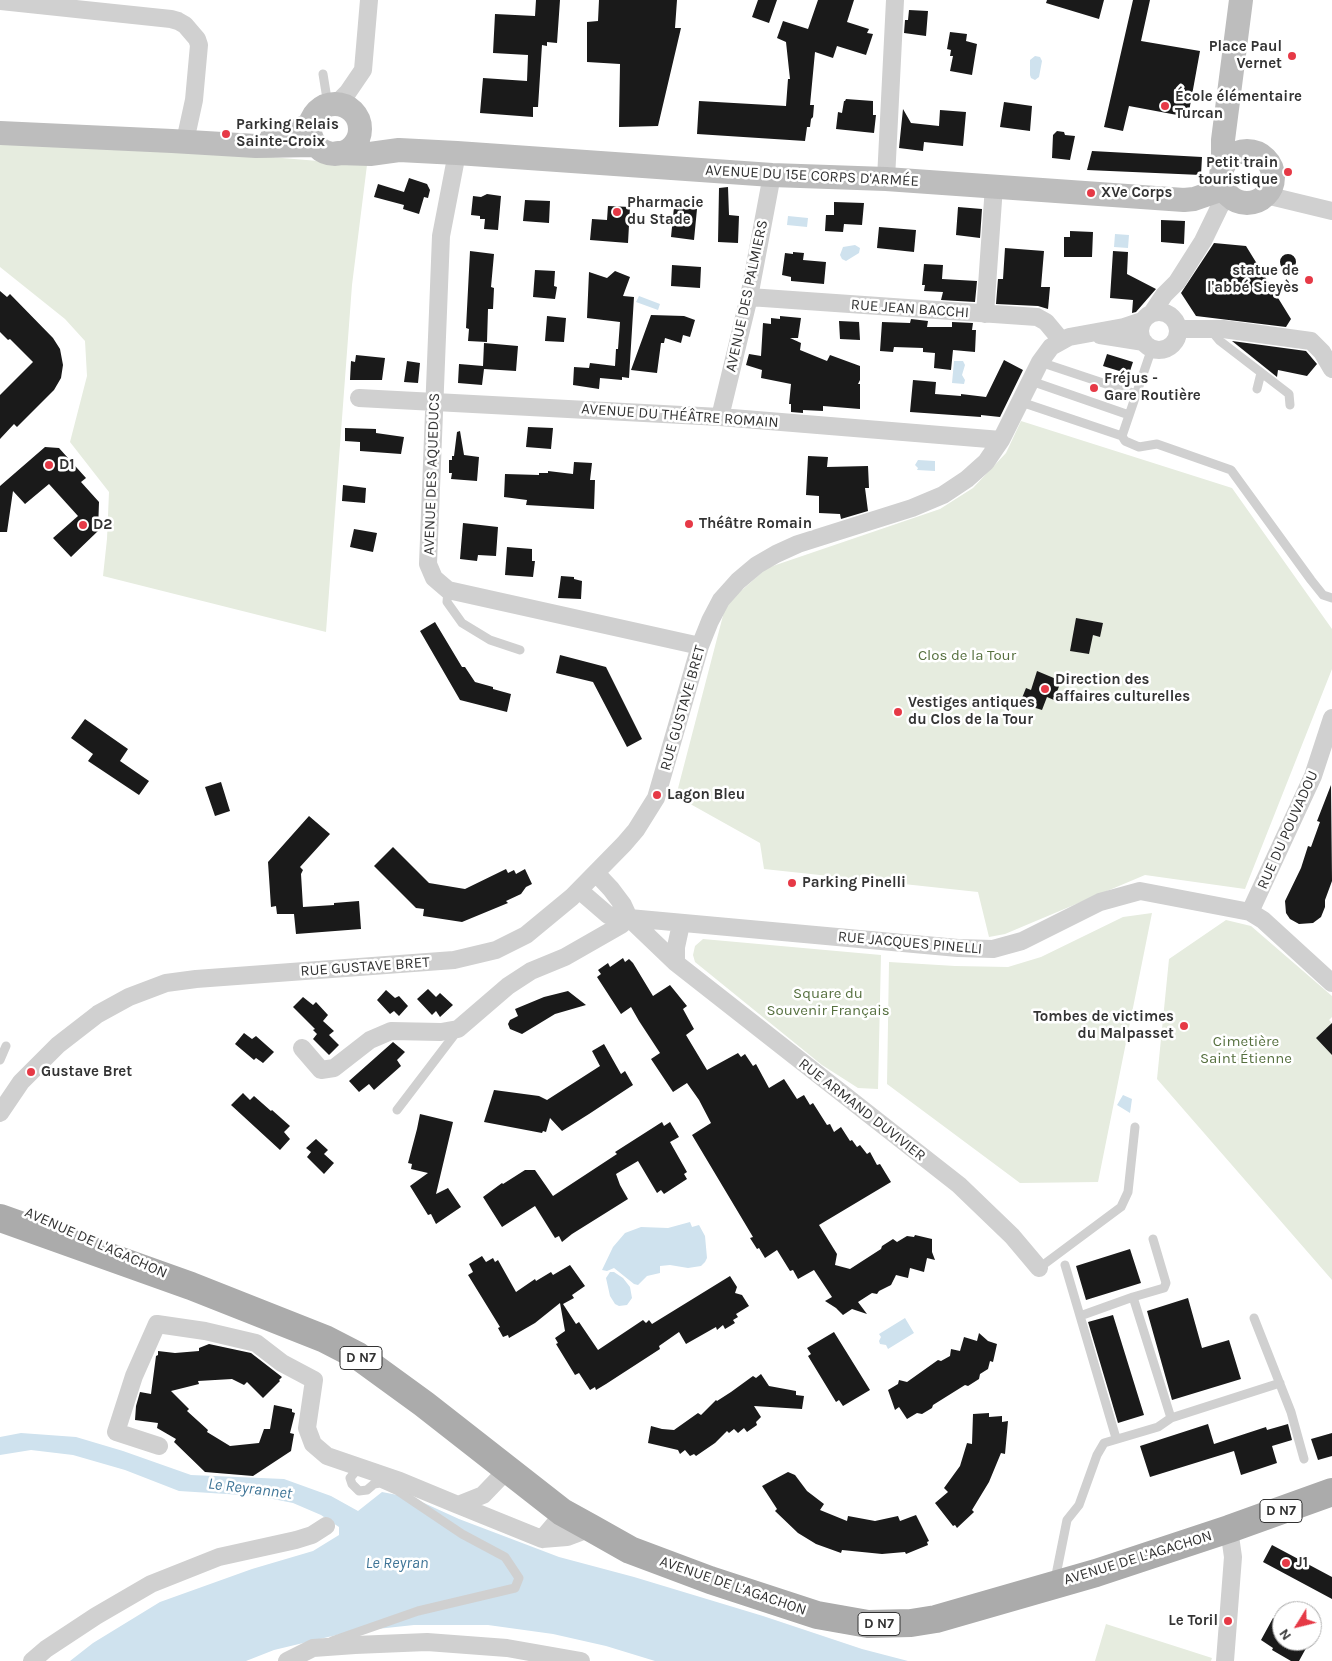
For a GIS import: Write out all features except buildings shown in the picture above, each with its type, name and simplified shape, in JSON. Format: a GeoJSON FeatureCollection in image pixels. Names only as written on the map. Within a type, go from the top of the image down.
{"type":"FeatureCollection","features":[{"type":"Feature","properties":{"kind":"main road"},"geometry":{"type":"LineString","coordinates":[[1228,176],[1246,151],[1255,152],[1264,158],[1270,166],[1273,176],[1272,186],[1268,194],[1260,201],[1249,204],[1238,202],[1228,176],[1223,140],[1241,0]]}},
{"type":"Feature","properties":{"kind":"main road"},"geometry":{"type":"LineString","coordinates":[[1228,176],[1234,142],[1238,84],[1248,0]]}},
{"type":"Feature","properties":{"kind":"main road"},"geometry":{"type":"LineString","coordinates":[[332,104],[350,110],[356,116],[359,132],[357,140],[352,146],[338,154],[322,150],[313,134],[315,113],[321,108],[332,104]]}},
{"type":"Feature","properties":{"kind":"main road"},"geometry":{"type":"LineString","coordinates":[[0,120],[64,127],[277,137],[295,132],[313,134]]}},
{"type":"Feature","properties":{"kind":"main road"},"geometry":{"type":"LineString","coordinates":[[0,132],[256,146],[313,134]]}},
{"type":"Feature","properties":{"kind":"main road","name":"AVENUE DU 15E CORPS D'ARMÉE"},"geometry":{"type":"LineString","coordinates":[[359,132],[375,142],[399,150]]}},
{"type":"Feature","properties":{"kind":"main road","name":"AVENUE DU 15E CORPS D'ARMÉE"},"geometry":{"type":"LineString","coordinates":[[338,154],[370,154],[399,150],[457,153],[772,175],[886,179],[1184,200],[1194,199],[1228,176]]}},
{"type":"Feature","properties":{"kind":"main road","name":"AVENUE DE L'AGACHON"},"geometry":{"type":"LineString","coordinates":[[2,1206],[191,1286],[325,1339],[358,1356],[424,1404],[562,1512],[630,1550],[710,1580],[817,1615],[868,1624],[910,1623],[936,1619],[1054,1585],[1230,1530],[1332,1492]]}},
{"type":"Feature","properties":{"kind":"street"},"geometry":{"type":"LineString","coordinates":[[332,104],[348,92],[363,70],[369,0]]}},
{"type":"Feature","properties":{"kind":"street"},"geometry":{"type":"LineString","coordinates":[[886,179],[895,0]]}},
{"type":"Feature","properties":{"kind":"street"},"geometry":{"type":"LineString","coordinates":[[0,1],[171,19],[185,25],[199,45],[194,100],[187,132]]}},
{"type":"Feature","properties":{"kind":"street","name":"AVENUE DES AQUEDUCS"},"geometry":{"type":"LineString","coordinates":[[448,590],[434,578],[428,564],[441,236],[457,153]]}},
{"type":"Feature","properties":{"kind":"street","name":"AVENUE DES PALMIERS"},"geometry":{"type":"LineString","coordinates":[[720,417],[749,297],[772,175]]}},
{"type":"Feature","properties":{"kind":"street"},"geometry":{"type":"LineString","coordinates":[[1148,345],[1140,333],[1147,317],[1177,282],[1203,241],[1220,206],[1228,176]]}},
{"type":"Feature","properties":{"kind":"street"},"geometry":{"type":"LineString","coordinates":[[985,314],[994,186]]}},
{"type":"Feature","properties":{"kind":"street"},"geometry":{"type":"LineString","coordinates":[[1268,194],[1274,198],[1332,211]]}},
{"type":"Feature","properties":{"kind":"street"},"geometry":{"type":"LineString","coordinates":[[1194,199],[1212,220]]}},
{"type":"Feature","properties":{"kind":"street"},"geometry":{"type":"LineString","coordinates":[[1091,334],[1163,349],[1172,344],[1176,340],[1173,298],[1177,282]]}},
{"type":"Feature","properties":{"kind":"street","name":"RUE JEAN BACCHI"},"geometry":{"type":"LineString","coordinates":[[749,297],[1042,319],[1060,340]]}},
{"type":"Feature","properties":{"kind":"street"},"geometry":{"type":"LineString","coordinates":[[1060,340],[1069,336],[1091,334],[1124,327],[1160,312],[1175,323],[1311,341],[1322,352],[1332,369]]}},
{"type":"Feature","properties":{"kind":"street","name":"RUE GUSTAVE BRET"},"geometry":{"type":"LineString","coordinates":[[0,1113],[21,1082],[58,1045],[98,1014],[136,995],[166,983],[196,979],[454,960],[496,950],[526,936],[596,873],[636,830],[656,798],[700,646],[721,600],[738,580],[757,565],[798,544],[912,508],[943,495],[967,479],[986,462],[1001,440],[1044,354],[1060,340]]}},
{"type":"Feature","properties":{"kind":"street","name":"AVENUE DU THÉÂTRE ROMAIN"},"geometry":{"type":"LineString","coordinates":[[359,398],[720,417],[1001,440]]}},
{"type":"Feature","properties":{"kind":"street"},"geometry":{"type":"LineString","coordinates":[[448,590],[700,646]]}},
{"type":"Feature","properties":{"kind":"street","name":"RUE DU POUVADOU"},"geometry":{"type":"LineString","coordinates":[[1250,912],[1313,776],[1332,718]]}},
{"type":"Feature","properties":{"kind":"street"},"geometry":{"type":"LineString","coordinates":[[302,1048],[321,1070],[334,1068],[370,1040],[391,1030],[441,1032],[458,1030],[508,986],[531,971],[565,956],[621,925],[629,918],[615,894],[596,873]]}},
{"type":"Feature","properties":{"kind":"street","name":"RUE JACQUES PINELLI"},"geometry":{"type":"LineString","coordinates":[[579,890],[608,915],[629,918],[958,948],[993,949],[1022,941],[1100,902],[1140,891],[1250,912],[1263,920],[1332,983]]}},
{"type":"Feature","properties":{"kind":"street","name":"RUE ARMAND DUVIVIER"},"geometry":{"type":"LineString","coordinates":[[629,918],[676,963],[959,1186],[1012,1236],[1039,1268]]}},
{"type":"Feature","properties":{"kind":"street"},"geometry":{"type":"LineString","coordinates":[[676,963],[676,947],[681,924]]}},
{"type":"Feature","properties":{"kind":"street"},"geometry":{"type":"LineString","coordinates":[[159,1446],[116,1432],[134,1376],[157,1324],[205,1331],[256,1343],[282,1363],[314,1380],[307,1428],[313,1444],[327,1456],[368,1469],[542,1539],[567,1537],[591,1528]]}},
{"type":"Feature","properties":{"kind":"street"},"geometry":{"type":"LineString","coordinates":[[458,1505],[483,1495],[507,1470]]}},
{"type":"Feature","properties":{"kind":"street"},"geometry":{"type":"LineString","coordinates":[[542,1539],[558,1520],[562,1512]]}},
{"type":"Feature","properties":{"kind":"street"},"geometry":{"type":"LineString","coordinates":[[32,1661],[46,1649],[96,1616],[151,1584],[220,1557],[312,1535],[326,1526]]}},
{"type":"Feature","properties":{"kind":"street"},"geometry":{"type":"LineString","coordinates":[[1225,1661],[1232,1557],[1230,1530]]}},
{"type":"Feature","properties":{"kind":"street"},"geometry":{"type":"LineString","coordinates":[[287,1661],[313,1648],[427,1642],[507,1648],[581,1661]]}},
{"type":"Feature","properties":{"kind":"lane"},"geometry":{"type":"LineString","coordinates":[[323,74],[332,104]]}},
{"type":"Feature","properties":{"kind":"lane"},"geometry":{"type":"LineString","coordinates":[[1210,329],[1220,341],[1289,394],[1290,405]]}},
{"type":"Feature","properties":{"kind":"lane"},"geometry":{"type":"LineString","coordinates":[[1124,438],[1148,345]]}},
{"type":"Feature","properties":{"kind":"lane"},"geometry":{"type":"LineString","coordinates":[[1040,362],[1136,394]]}},
{"type":"Feature","properties":{"kind":"lane"},"geometry":{"type":"LineString","coordinates":[[1257,388],[1261,373]]}},
{"type":"Feature","properties":{"kind":"lane"},"geometry":{"type":"LineString","coordinates":[[1031,381],[1129,415]]}},
{"type":"Feature","properties":{"kind":"lane"},"geometry":{"type":"LineString","coordinates":[[1020,402],[1124,438],[1139,447],[1157,444],[1231,470],[1310,580],[1323,595],[1332,598]]}},
{"type":"Feature","properties":{"kind":"lane"},"geometry":{"type":"LineString","coordinates":[[448,590],[447,602],[462,623],[490,640],[520,650]]}},
{"type":"Feature","properties":{"kind":"lane"},"geometry":{"type":"LineString","coordinates":[[397,1110],[458,1030]]}},
{"type":"Feature","properties":{"kind":"lane"},"geometry":{"type":"LineString","coordinates":[[0,1060],[6,1046]]}},
{"type":"Feature","properties":{"kind":"lane"},"geometry":{"type":"LineString","coordinates":[[1039,1268],[1121,1207],[1128,1192],[1135,1127]]}},
{"type":"Feature","properties":{"kind":"lane"},"geometry":{"type":"LineString","coordinates":[[1080,1316],[1164,1288],[1166,1284],[1153,1240]]}},
{"type":"Feature","properties":{"kind":"lane"},"geometry":{"type":"LineString","coordinates":[[1065,1265],[1116,1438]]}},
{"type":"Feature","properties":{"kind":"lane"},"geometry":{"type":"LineString","coordinates":[[1133,1297],[1171,1418]]}},
{"type":"Feature","properties":{"kind":"lane"},"geometry":{"type":"LineString","coordinates":[[1254,1318],[1291,1412],[1304,1459]]}},
{"type":"Feature","properties":{"kind":"lane"},"geometry":{"type":"LineString","coordinates":[[1054,1585],[1068,1520],[1080,1505],[1097,1455],[1104,1442],[1158,1427],[1171,1418],[1280,1383]]}},
{"type":"Feature","properties":{"kind":"lane"},"geometry":{"type":"LineString","coordinates":[[313,1648],[418,1610],[515,1588],[519,1578],[505,1557],[462,1534],[398,1491],[380,1483],[374,1484],[367,1490],[358,1491],[350,1478],[356,1472],[368,1469]]}},
{"type":"Feature","properties":{"kind":"green space"},"geometry":{"type":"Polygon","coordinates":[[[112,144],[367,165],[352,285],[326,632],[103,576],[109,492],[70,442],[87,376],[85,341],[65,319],[0,267],[0,145],[112,144]]]}},
{"type":"Feature","properties":{"kind":"green space","name":"Clos de la Tour"},"geometry":{"type":"Polygon","coordinates":[[[1021,421],[1232,488],[1332,629],[1332,669],[1245,889],[1145,875],[1005,934],[989,937],[978,892],[764,869],[760,843],[676,796],[726,604],[767,568],[940,509],[973,488],[1006,453],[1021,421]]]}},
{"type":"Feature","properties":{"kind":"green space"},"geometry":{"type":"Polygon","coordinates":[[[1152,913],[1098,1182],[1020,1183],[887,1084],[889,962],[1008,967],[1041,957],[1123,917],[1152,913]]]}},
{"type":"Feature","properties":{"kind":"green space","name":"Cimetière Saint Étienne"},"geometry":{"type":"Polygon","coordinates":[[[1226,920],[1251,926],[1332,996],[1332,1017],[1329,1020],[1332,1023],[1332,1280],[1157,1079],[1169,959],[1226,920]]]}},
{"type":"Feature","properties":{"kind":"green space","name":"Square du Souvenir Français"},"geometry":{"type":"Polygon","coordinates":[[[703,939],[881,955],[878,1089],[858,1088],[822,1065],[695,962],[693,955],[695,946],[703,939]]]}},
{"type":"Feature","properties":{"kind":"green space"},"geometry":{"type":"Polygon","coordinates":[[[1106,1624],[1212,1658],[1211,1661],[1095,1661],[1106,1624]]]}},
{"type":"Feature","properties":{"kind":"water"},"geometry":{"type":"Polygon","coordinates":[[[1035,56],[1040,57],[1042,61],[1039,77],[1035,80],[1030,75],[1030,60],[1035,56]]]}},
{"type":"Feature","properties":{"kind":"water"},"geometry":{"type":"Polygon","coordinates":[[[788,216],[808,218],[807,227],[787,225],[788,216]]]}},
{"type":"Feature","properties":{"kind":"water"},"geometry":{"type":"Polygon","coordinates":[[[1115,234],[1129,235],[1128,248],[1114,247],[1115,234]]]}},
{"type":"Feature","properties":{"kind":"water"},"geometry":{"type":"Polygon","coordinates":[[[855,245],[860,248],[859,253],[846,261],[842,259],[840,255],[843,247],[855,245]]]}},
{"type":"Feature","properties":{"kind":"water"},"geometry":{"type":"Polygon","coordinates":[[[639,296],[660,304],[658,310],[636,302],[639,296]]]}},
{"type":"Feature","properties":{"kind":"water"},"geometry":{"type":"Polygon","coordinates":[[[954,361],[963,361],[965,365],[962,375],[965,380],[964,384],[952,383],[954,361]]]}},
{"type":"Feature","properties":{"kind":"water"},"geometry":{"type":"Polygon","coordinates":[[[918,460],[935,461],[935,471],[917,470],[918,468],[915,465],[918,460]]]}},
{"type":"Feature","properties":{"kind":"water"},"geometry":{"type":"Polygon","coordinates":[[[1123,1095],[1132,1099],[1130,1113],[1117,1105],[1123,1095]]]}},
{"type":"Feature","properties":{"kind":"water"},"geometry":{"type":"Polygon","coordinates":[[[690,1222],[692,1227],[699,1225],[705,1236],[707,1258],[701,1266],[688,1268],[670,1265],[660,1266],[660,1273],[647,1276],[638,1285],[614,1268],[607,1271],[602,1270],[613,1247],[625,1233],[641,1227],[668,1228],[690,1222]]]}},
{"type":"Feature","properties":{"kind":"water"},"geometry":{"type":"Polygon","coordinates":[[[610,1272],[614,1272],[623,1278],[630,1287],[632,1298],[627,1305],[619,1306],[615,1304],[610,1296],[606,1278],[610,1272]]]}},
{"type":"Feature","properties":{"kind":"water"},"geometry":{"type":"Polygon","coordinates":[[[905,1318],[914,1333],[888,1349],[886,1345],[880,1344],[881,1337],[879,1334],[905,1318]]]}},
{"type":"Feature","properties":{"kind":"water","name":"Le Reyran"},"geometry":{"type":"Polygon","coordinates":[[[21,1433],[76,1437],[191,1475],[284,1479],[331,1496],[358,1511],[382,1492],[413,1498],[459,1519],[559,1557],[634,1577],[763,1616],[862,1649],[908,1661],[655,1661],[606,1646],[553,1634],[488,1625],[414,1625],[349,1632],[274,1650],[246,1661],[70,1661],[93,1643],[160,1602],[252,1569],[313,1551],[339,1535],[339,1527],[321,1515],[293,1503],[258,1496],[179,1491],[125,1470],[73,1455],[31,1450],[0,1455],[0,1437],[21,1433]]]}},
{"type":"Feature","properties":{"kind":"place","name":"Place Paul Vernet"},"geometry":{"type":"Point","coordinates":[1292,56]}},
{"type":"Feature","properties":{"kind":"place","name":"École élémentaire Turcan"},"geometry":{"type":"Point","coordinates":[1165,106]}},
{"type":"Feature","properties":{"kind":"place","name":"Parking Relais Sainte-Croix"},"geometry":{"type":"Point","coordinates":[226,134]}},
{"type":"Feature","properties":{"kind":"place","name":"Petit train touristique"},"geometry":{"type":"Point","coordinates":[1288,172]}},
{"type":"Feature","properties":{"kind":"place","name":"XVe Corps"},"geometry":{"type":"Point","coordinates":[1091,193]}},
{"type":"Feature","properties":{"kind":"place","name":"Pharmacie du Stade"},"geometry":{"type":"Point","coordinates":[617,212]}},
{"type":"Feature","properties":{"kind":"place","name":"statue de l'abbé Sieyès"},"geometry":{"type":"Point","coordinates":[1309,280]}},
{"type":"Feature","properties":{"kind":"place","name":"Fréjus - Gare Routière"},"geometry":{"type":"Point","coordinates":[1094,388]}},
{"type":"Feature","properties":{"kind":"place","name":"D1"},"geometry":{"type":"Point","coordinates":[49,465]}},
{"type":"Feature","properties":{"kind":"place","name":"Théâtre Romain"},"geometry":{"type":"Point","coordinates":[689,524]}},
{"type":"Feature","properties":{"kind":"place","name":"D2"},"geometry":{"type":"Point","coordinates":[83,525]}},
{"type":"Feature","properties":{"kind":"place","name":"Direction des affaires culturelles"},"geometry":{"type":"Point","coordinates":[1045,689]}},
{"type":"Feature","properties":{"kind":"place","name":"Vestiges antiques du Clos de la Tour"},"geometry":{"type":"Point","coordinates":[898,712]}},
{"type":"Feature","properties":{"kind":"place","name":"Lagon Bleu"},"geometry":{"type":"Point","coordinates":[657,795]}},
{"type":"Feature","properties":{"kind":"place","name":"Parking Pinelli"},"geometry":{"type":"Point","coordinates":[792,883]}},
{"type":"Feature","properties":{"kind":"place","name":"Tombes de victimes du Malpasset"},"geometry":{"type":"Point","coordinates":[1184,1026]}},
{"type":"Feature","properties":{"kind":"place","name":"Gustave Bret"},"geometry":{"type":"Point","coordinates":[31,1072]}},
{"type":"Feature","properties":{"kind":"place","name":"J1"},"geometry":{"type":"Point","coordinates":[1286,1563]}},
{"type":"Feature","properties":{"kind":"place","name":"Le Toril"},"geometry":{"type":"Point","coordinates":[1228,1621]}},
{"type":"Feature","properties":{"kind":"water label","name":"Le Reyrannet"},"geometry":{"type":"Point","coordinates":[250,1489]}}]}
